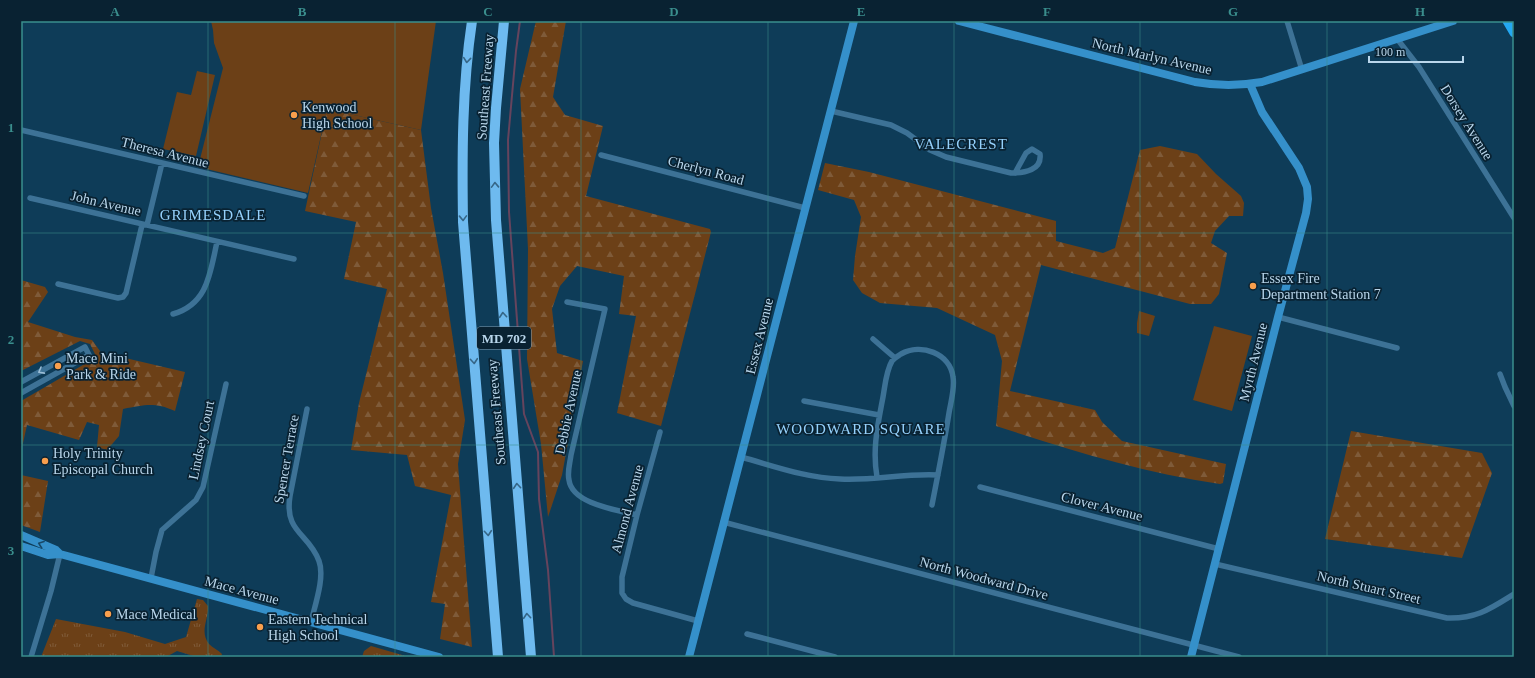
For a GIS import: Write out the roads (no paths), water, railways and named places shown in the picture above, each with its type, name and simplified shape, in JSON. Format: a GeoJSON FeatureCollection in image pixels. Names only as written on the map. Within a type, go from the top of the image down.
{"type":"FeatureCollection","features":[{"type":"Feature","properties":{"kind":"highway","name":"Southeast Freeway"},"geometry":{"type":"LineString","coordinates":[[472,21],[464,107],[462,177],[464,222],[498,657]]}},
{"type":"Feature","properties":{"kind":"highway","name":"Southeast Freeway"},"geometry":{"type":"LineString","coordinates":[[504,21],[496,108],[494,164],[496,220],[531,656]]}},
{"type":"Feature","properties":{"kind":"highway"},"geometry":{"type":"LineString","coordinates":[[491,575],[491,657]]}},
{"type":"Feature","properties":{"kind":"main road"},"geometry":{"type":"LineString","coordinates":[[1507,21],[1514,33]]}},
{"type":"Feature","properties":{"kind":"street","name":"Essex Avenue"},"geometry":{"type":"LineString","coordinates":[[689,657],[854,21]]}},
{"type":"Feature","properties":{"kind":"street","name":"North Marlyn Avenue"},"geometry":{"type":"LineString","coordinates":[[959,21],[1195,82],[1218,85],[1262,82],[1398,40],[1453,21]]}},
{"type":"Feature","properties":{"kind":"street"},"geometry":{"type":"LineString","coordinates":[[1287,21],[1302,70]]}},
{"type":"Feature","properties":{"kind":"street","name":"Dorsey Avenue"},"geometry":{"type":"LineString","coordinates":[[1398,40],[1419,67],[1514,218]]}},
{"type":"Feature","properties":{"kind":"street","name":"Myrth Avenue"},"geometry":{"type":"LineString","coordinates":[[1191,657],[1306,213],[1308,200],[1307,187],[1299,168],[1262,112],[1250,84]]}},
{"type":"Feature","properties":{"kind":"street"},"geometry":{"type":"LineString","coordinates":[[831,111],[892,125],[930,150],[946,157],[1015,173],[1028,171],[1038,166],[1041,159],[1040,154],[1032,149],[1026,153],[1015,173]]}},
{"type":"Feature","properties":{"kind":"street","name":"Theresa Avenue"},"geometry":{"type":"LineString","coordinates":[[21,130],[304,196]]}},
{"type":"Feature","properties":{"kind":"street","name":"Cherlyn Road"},"geometry":{"type":"LineString","coordinates":[[600,155],[805,208]]}},
{"type":"Feature","properties":{"kind":"street"},"geometry":{"type":"LineString","coordinates":[[58,284],[118,298],[123,297],[126,293],[162,163]]}},
{"type":"Feature","properties":{"kind":"street","name":"John Avenue"},"geometry":{"type":"LineString","coordinates":[[30,198],[294,259]]}},
{"type":"Feature","properties":{"kind":"street"},"geometry":{"type":"LineString","coordinates":[[173,314],[185,309],[203,292],[208,281],[217,242]]}},
{"type":"Feature","properties":{"kind":"street","name":"Debbie Avenue"},"geometry":{"type":"LineString","coordinates":[[567,302],[605,309],[571,455],[568,472],[569,483],[576,494],[586,501],[637,515]]}},
{"type":"Feature","properties":{"kind":"street"},"geometry":{"type":"LineString","coordinates":[[1278,317],[1397,348]]}},
{"type":"Feature","properties":{"kind":"street"},"geometry":{"type":"LineString","coordinates":[[873,339],[894,358]]}},
{"type":"Feature","properties":{"kind":"street"},"geometry":{"type":"LineString","coordinates":[[21,382],[85,347],[89,355],[21,393]]}},
{"type":"Feature","properties":{"kind":"street"},"geometry":{"type":"LineString","coordinates":[[877,477],[875,447],[879,415],[889,370],[894,358],[908,350],[927,349],[934,352],[945,361],[952,371],[953,377],[952,392],[932,505]]}},
{"type":"Feature","properties":{"kind":"street"},"geometry":{"type":"LineString","coordinates":[[1500,374],[1514,406]]}},
{"type":"Feature","properties":{"kind":"street","name":"Lindsey Court"},"geometry":{"type":"LineString","coordinates":[[151,578],[162,530],[196,500],[204,487],[226,384]]}},
{"type":"Feature","properties":{"kind":"street"},"geometry":{"type":"LineString","coordinates":[[804,402],[879,415]]}},
{"type":"Feature","properties":{"kind":"street","name":"Spencer Terrace"},"geometry":{"type":"LineString","coordinates":[[308,409],[288,509],[293,525],[316,555],[320,567],[321,577],[311,622]]}},
{"type":"Feature","properties":{"kind":"street","name":"Almond Avenue"},"geometry":{"type":"LineString","coordinates":[[660,432],[637,515],[622,577],[622,593],[626,599],[632,603],[698,621]]}},
{"type":"Feature","properties":{"kind":"street"},"geometry":{"type":"LineString","coordinates":[[741,457],[823,478],[852,480],[911,474],[938,475]]}},
{"type":"Feature","properties":{"kind":"street","name":"Clover Avenue"},"geometry":{"type":"LineString","coordinates":[[980,487],[1219,549]]}},
{"type":"Feature","properties":{"kind":"street","name":"North Woodward Drive"},"geometry":{"type":"LineString","coordinates":[[724,522],[1239,657]]}},
{"type":"Feature","properties":{"kind":"street","name":"Mace Avenue"},"geometry":{"type":"LineString","coordinates":[[21,535],[52,548],[60,554]]}},
{"type":"Feature","properties":{"kind":"street","name":"Mace Avenue"},"geometry":{"type":"LineString","coordinates":[[21,546],[48,555],[60,554],[151,578],[439,657]]}},
{"type":"Feature","properties":{"kind":"street"},"geometry":{"type":"LineString","coordinates":[[31,657],[51,592],[60,554]]}},
{"type":"Feature","properties":{"kind":"street","name":"North Stuart Street"},"geometry":{"type":"LineString","coordinates":[[1215,564],[1447,618],[1463,618],[1477,615],[1514,594]]}},
{"type":"Feature","properties":{"kind":"street"},"geometry":{"type":"LineString","coordinates":[[747,634],[835,657]]}},
{"type":"Feature","properties":{"kind":"waterway"},"geometry":{"type":"LineString","coordinates":[[520,21],[508,140],[509,212],[524,414],[538,452],[539,499],[548,570],[554,657]]}},
{"type":"Feature","properties":{"kind":"place","name":"Kenwood High School"},"geometry":{"type":"Point","coordinates":[294,115]}},
{"type":"Feature","properties":{"kind":"place","name":"Essex Fire Department Station 7"},"geometry":{"type":"Point","coordinates":[1253,286]}},
{"type":"Feature","properties":{"kind":"place","name":"Mace Mini Park & Ride"},"geometry":{"type":"Point","coordinates":[58,366]}},
{"type":"Feature","properties":{"kind":"place","name":"Holy Trinity Episcopal Church"},"geometry":{"type":"Point","coordinates":[45,461]}},
{"type":"Feature","properties":{"kind":"place","name":"Mace Medical"},"geometry":{"type":"Point","coordinates":[108,614]}},
{"type":"Feature","properties":{"kind":"place","name":"Eastern Technical High School"},"geometry":{"type":"Point","coordinates":[260,627]}},
{"type":"Feature","properties":{"kind":"district","name":"VALECREST"},"geometry":{"type":"Point","coordinates":[961,144]}},
{"type":"Feature","properties":{"kind":"district","name":"GRIMESDALE"},"geometry":{"type":"Point","coordinates":[213,215]}},
{"type":"Feature","properties":{"kind":"district","name":"WOODWARD SQUARE"},"geometry":{"type":"Point","coordinates":[861,429]}}]}
